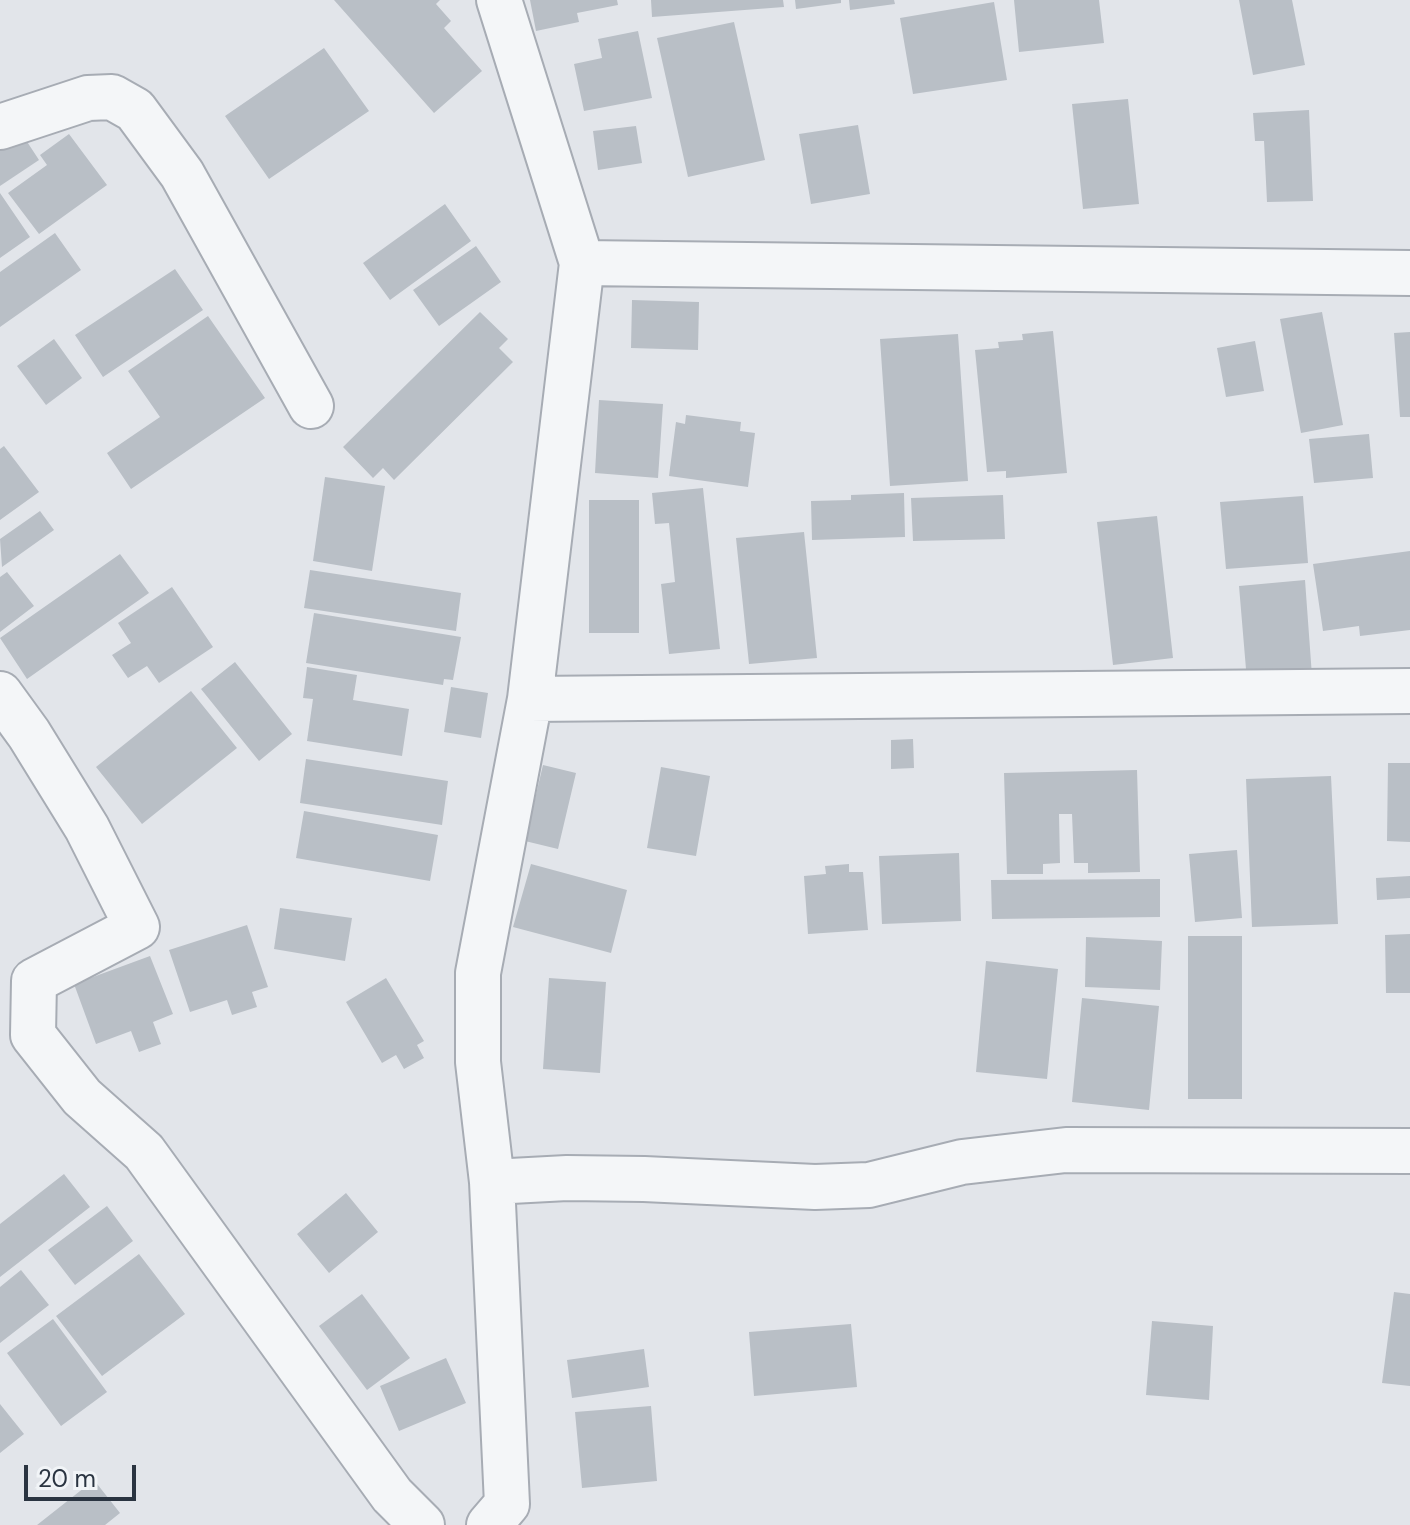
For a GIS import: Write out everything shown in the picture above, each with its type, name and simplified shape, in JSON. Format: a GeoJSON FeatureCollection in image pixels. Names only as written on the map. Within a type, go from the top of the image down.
{"type":"FeatureCollection","features":[{"type":"Feature","properties":{"kind":"street"},"geometry":{"type":"LineString","coordinates":[[499,0],[582,263],[530,699],[478,973],[478,1062],[492,1182],[508,1518]]}},
{"type":"Feature","properties":{"kind":"street"},"geometry":{"type":"LineString","coordinates":[[0,127],[88,98],[112,97],[135,110],[182,174],[311,406]]}},
{"type":"Feature","properties":{"kind":"street"},"geometry":{"type":"LineString","coordinates":[[582,263],[1410,273]]}},
{"type":"Feature","properties":{"kind":"street"},"geometry":{"type":"LineString","coordinates":[[530,699],[1410,691]]}},
{"type":"Feature","properties":{"kind":"street"},"geometry":{"type":"LineString","coordinates":[[0,694],[29,734],[87,828],[137,927],[34,981],[33,1035],[82,1097],[144,1152],[392,1495],[422,1525]]}},
{"type":"Feature","properties":{"kind":"street"},"geometry":{"type":"LineString","coordinates":[[492,1182],[567,1178],[644,1179],[815,1187],[869,1185],[962,1162],[1066,1150],[1410,1151]]}},
{"type":"Feature","properties":{"kind":"building"},"geometry":{"type":"Polygon","coordinates":[[[334,0],[440,0],[436,4],[451,21],[444,28],[482,71],[434,113],[334,0]]]}},
{"type":"Feature","properties":{"kind":"building"},"geometry":{"type":"Polygon","coordinates":[[[530,0],[617,0],[618,5],[577,13],[579,22],[536,31],[530,0]]]}},
{"type":"Feature","properties":{"kind":"building"},"geometry":{"type":"Polygon","coordinates":[[[651,0],[783,0],[784,7],[652,17],[651,0]]]}},
{"type":"Feature","properties":{"kind":"building"},"geometry":{"type":"Polygon","coordinates":[[[795,0],[841,0],[841,3],[796,9],[795,0]]]}},
{"type":"Feature","properties":{"kind":"building"},"geometry":{"type":"Polygon","coordinates":[[[849,0],[894,0],[895,4],[850,10],[849,0]]]}},
{"type":"Feature","properties":{"kind":"building"},"geometry":{"type":"Polygon","coordinates":[[[1014,0],[1099,0],[1104,43],[1019,52],[1014,0]]]}},
{"type":"Feature","properties":{"kind":"building"},"geometry":{"type":"Polygon","coordinates":[[[1239,0],[1292,0],[1305,65],[1253,75],[1239,0]]]}},
{"type":"Feature","properties":{"kind":"building"},"geometry":{"type":"Polygon","coordinates":[[[994,2],[1007,80],[913,94],[900,18],[994,2]]]}},
{"type":"Feature","properties":{"kind":"building"},"geometry":{"type":"Polygon","coordinates":[[[734,22],[765,160],[688,177],[657,38],[734,22]]]}},
{"type":"Feature","properties":{"kind":"building"},"geometry":{"type":"Polygon","coordinates":[[[638,31],[652,98],[584,111],[574,64],[602,58],[598,39],[638,31]]]}},
{"type":"Feature","properties":{"kind":"building"},"geometry":{"type":"Polygon","coordinates":[[[324,48],[369,111],[269,179],[225,116],[324,48]]]}},
{"type":"Feature","properties":{"kind":"building"},"geometry":{"type":"Polygon","coordinates":[[[1128,99],[1139,204],[1083,209],[1072,104],[1128,99]]]}},
{"type":"Feature","properties":{"kind":"building"},"geometry":{"type":"Polygon","coordinates":[[[1309,110],[1313,201],[1267,202],[1264,141],[1255,141],[1253,113],[1309,110]]]}},
{"type":"Feature","properties":{"kind":"building"},"geometry":{"type":"Polygon","coordinates":[[[858,125],[870,194],[811,204],[799,134],[858,125]]]}},
{"type":"Feature","properties":{"kind":"building"},"geometry":{"type":"Polygon","coordinates":[[[636,126],[642,163],[598,170],[593,131],[636,126]]]}},
{"type":"Feature","properties":{"kind":"building"},"geometry":{"type":"Polygon","coordinates":[[[20,131],[39,160],[0,186],[0,145],[20,131]]]}},
{"type":"Feature","properties":{"kind":"building"},"geometry":{"type":"Polygon","coordinates":[[[69,134],[107,185],[39,234],[8,193],[47,165],[40,155],[69,134]]]}},
{"type":"Feature","properties":{"kind":"building"},"geometry":{"type":"Polygon","coordinates":[[[0,193],[30,237],[0,258],[0,193]]]}},
{"type":"Feature","properties":{"kind":"building"},"geometry":{"type":"Polygon","coordinates":[[[445,204],[471,241],[390,300],[363,263],[445,204]]]}},
{"type":"Feature","properties":{"kind":"building"},"geometry":{"type":"Polygon","coordinates":[[[55,233],[81,270],[0,327],[0,272],[55,233]]]}},
{"type":"Feature","properties":{"kind":"building"},"geometry":{"type":"Polygon","coordinates":[[[476,246],[501,282],[439,326],[413,290],[476,246]]]}},
{"type":"Feature","properties":{"kind":"building"},"geometry":{"type":"Polygon","coordinates":[[[175,269],[203,310],[103,377],[75,335],[175,269]]]}},
{"type":"Feature","properties":{"kind":"building"},"geometry":{"type":"Polygon","coordinates":[[[632,300],[699,302],[698,350],[631,348],[632,300]]]}},
{"type":"Feature","properties":{"kind":"building"},"geometry":{"type":"Polygon","coordinates":[[[480,312],[508,339],[499,348],[513,362],[394,480],[383,468],[373,478],[343,447],[480,312]]]}},
{"type":"Feature","properties":{"kind":"building"},"geometry":{"type":"Polygon","coordinates":[[[1322,312],[1343,425],[1301,433],[1280,319],[1322,312]]]}},
{"type":"Feature","properties":{"kind":"building"},"geometry":{"type":"Polygon","coordinates":[[[208,316],[265,398],[131,489],[107,453],[160,417],[128,371],[208,316]]]}},
{"type":"Feature","properties":{"kind":"building"},"geometry":{"type":"Polygon","coordinates":[[[1053,331],[1067,473],[1006,478],[1006,471],[987,472],[975,350],[999,348],[998,342],[1023,340],[1022,334],[1053,331]]]}},
{"type":"Feature","properties":{"kind":"building"},"geometry":{"type":"Polygon","coordinates":[[[1410,332],[1410,417],[1400,417],[1394,333],[1410,332]]]}},
{"type":"Feature","properties":{"kind":"building"},"geometry":{"type":"Polygon","coordinates":[[[958,334],[968,481],[890,486],[880,339],[958,334]]]}},
{"type":"Feature","properties":{"kind":"building"},"geometry":{"type":"Polygon","coordinates":[[[54,339],[82,378],[46,405],[17,366],[54,339]]]}},
{"type":"Feature","properties":{"kind":"building"},"geometry":{"type":"Polygon","coordinates":[[[1255,341],[1264,391],[1226,397],[1217,348],[1255,341]]]}},
{"type":"Feature","properties":{"kind":"building"},"geometry":{"type":"Polygon","coordinates":[[[599,400],[663,404],[658,478],[595,473],[599,400]]]}},
{"type":"Feature","properties":{"kind":"building"},"geometry":{"type":"Polygon","coordinates":[[[686,415],[741,422],[740,431],[755,433],[748,487],[669,476],[676,422],[685,424],[686,415]]]}},
{"type":"Feature","properties":{"kind":"building"},"geometry":{"type":"Polygon","coordinates":[[[1369,434],[1373,478],[1314,483],[1309,439],[1369,434]]]}},
{"type":"Feature","properties":{"kind":"building"},"geometry":{"type":"Polygon","coordinates":[[[4,446],[39,492],[0,520],[0,449],[4,446]]]}},
{"type":"Feature","properties":{"kind":"building"},"geometry":{"type":"Polygon","coordinates":[[[325,477],[385,486],[372,571],[313,561],[325,477]]]}},
{"type":"Feature","properties":{"kind":"building"},"geometry":{"type":"Polygon","coordinates":[[[703,488],[720,649],[669,654],[661,584],[675,582],[669,523],[655,524],[652,493],[703,488]]]}},
{"type":"Feature","properties":{"kind":"building"},"geometry":{"type":"Polygon","coordinates":[[[904,493],[905,537],[812,540],[811,501],[851,500],[851,495],[904,493]]]}},
{"type":"Feature","properties":{"kind":"building"},"geometry":{"type":"Polygon","coordinates":[[[1003,495],[1005,539],[913,541],[911,498],[1003,495]]]}},
{"type":"Feature","properties":{"kind":"building"},"geometry":{"type":"Polygon","coordinates":[[[1303,496],[1308,563],[1226,569],[1220,502],[1303,496]]]}},
{"type":"Feature","properties":{"kind":"building"},"geometry":{"type":"Polygon","coordinates":[[[589,500],[639,500],[639,633],[589,633],[589,500]]]}},
{"type":"Feature","properties":{"kind":"building"},"geometry":{"type":"Polygon","coordinates":[[[40,511],[54,530],[2,567],[0,539],[40,511]]]}},
{"type":"Feature","properties":{"kind":"building"},"geometry":{"type":"Polygon","coordinates":[[[1157,516],[1173,658],[1113,665],[1097,522],[1157,516]]]}},
{"type":"Feature","properties":{"kind":"building"},"geometry":{"type":"Polygon","coordinates":[[[804,532],[817,658],[749,664],[736,538],[804,532]]]}},
{"type":"Feature","properties":{"kind":"building"},"geometry":{"type":"Polygon","coordinates":[[[1410,551],[1410,630],[1360,636],[1359,626],[1323,631],[1313,564],[1410,551]]]}},
{"type":"Feature","properties":{"kind":"building"},"geometry":{"type":"Polygon","coordinates":[[[120,554],[149,593],[27,679],[0,638],[120,554]]]}},
{"type":"Feature","properties":{"kind":"building"},"geometry":{"type":"Polygon","coordinates":[[[310,570],[461,593],[456,631],[304,608],[310,570]]]}},
{"type":"Feature","properties":{"kind":"building"},"geometry":{"type":"Polygon","coordinates":[[[7,572],[34,606],[0,632],[0,577],[7,572]]]}},
{"type":"Feature","properties":{"kind":"building"},"geometry":{"type":"Polygon","coordinates":[[[1305,580],[1312,676],[1247,681],[1239,586],[1305,580]]]}},
{"type":"Feature","properties":{"kind":"building"},"geometry":{"type":"Polygon","coordinates":[[[172,587],[213,647],[159,683],[147,666],[128,678],[112,655],[131,643],[118,623],[172,587]]]}},
{"type":"Feature","properties":{"kind":"building"},"geometry":{"type":"Polygon","coordinates":[[[314,613],[461,637],[453,680],[444,679],[443,685],[306,663],[314,613]]]}},
{"type":"Feature","properties":{"kind":"building"},"geometry":{"type":"Polygon","coordinates":[[[235,662],[292,734],[259,761],[201,689],[235,662]]]}},
{"type":"Feature","properties":{"kind":"building"},"geometry":{"type":"Polygon","coordinates":[[[307,667],[357,675],[353,700],[409,709],[402,756],[307,741],[313,699],[303,698],[307,667]]]}},
{"type":"Feature","properties":{"kind":"building"},"geometry":{"type":"Polygon","coordinates":[[[451,687],[488,693],[481,738],[444,732],[451,687]]]}},
{"type":"Feature","properties":{"kind":"building"},"geometry":{"type":"Polygon","coordinates":[[[191,691],[237,748],[142,824],[96,767],[191,691]]]}},
{"type":"Feature","properties":{"kind":"building"},"geometry":{"type":"Polygon","coordinates":[[[913,739],[914,768],[891,769],[891,740],[913,739]]]}},
{"type":"Feature","properties":{"kind":"building"},"geometry":{"type":"Polygon","coordinates":[[[306,759],[448,781],[442,825],[300,803],[306,759]]]}},
{"type":"Feature","properties":{"kind":"building"},"geometry":{"type":"Polygon","coordinates":[[[1388,763],[1410,763],[1410,842],[1387,841],[1388,763]]]}},
{"type":"Feature","properties":{"kind":"building"},"geometry":{"type":"Polygon","coordinates":[[[543,765],[576,773],[558,849],[525,841],[543,765]]]}},
{"type":"Feature","properties":{"kind":"building"},"geometry":{"type":"Polygon","coordinates":[[[661,767],[710,776],[696,856],[647,848],[661,767]]]}},
{"type":"Feature","properties":{"kind":"building"},"geometry":{"type":"Polygon","coordinates":[[[1137,770],[1140,872],[1088,873],[1088,863],[1074,863],[1072,814],[1059,814],[1060,863],[1043,864],[1043,874],[1007,874],[1004,773],[1137,770]]]}},
{"type":"Feature","properties":{"kind":"building"},"geometry":{"type":"Polygon","coordinates":[[[1331,776],[1338,924],[1252,927],[1246,779],[1331,776]]]}},
{"type":"Feature","properties":{"kind":"building"},"geometry":{"type":"Polygon","coordinates":[[[304,811],[438,835],[430,881],[296,858],[304,811]]]}},
{"type":"Feature","properties":{"kind":"building"},"geometry":{"type":"Polygon","coordinates":[[[1237,850],[1242,918],[1195,922],[1189,854],[1237,850]]]}},
{"type":"Feature","properties":{"kind":"building"},"geometry":{"type":"Polygon","coordinates":[[[959,853],[961,921],[882,924],[879,856],[959,853]]]}},
{"type":"Feature","properties":{"kind":"building"},"geometry":{"type":"Polygon","coordinates":[[[531,864],[627,890],[611,953],[513,927],[531,864]]]}},
{"type":"Feature","properties":{"kind":"building"},"geometry":{"type":"Polygon","coordinates":[[[849,864],[849,872],[863,872],[868,930],[808,934],[804,876],[826,874],[825,866],[849,864]]]}},
{"type":"Feature","properties":{"kind":"building"},"geometry":{"type":"Polygon","coordinates":[[[1410,876],[1410,898],[1377,900],[1376,878],[1410,876]]]}},
{"type":"Feature","properties":{"kind":"building"},"geometry":{"type":"Polygon","coordinates":[[[1160,879],[1160,917],[992,919],[991,880],[1160,879]]]}},
{"type":"Feature","properties":{"kind":"building"},"geometry":{"type":"Polygon","coordinates":[[[280,908],[352,918],[345,961],[274,949],[280,908]]]}},
{"type":"Feature","properties":{"kind":"building"},"geometry":{"type":"Polygon","coordinates":[[[247,925],[268,987],[252,992],[257,1007],[232,1015],[227,1000],[190,1012],[169,950],[247,925]]]}},
{"type":"Feature","properties":{"kind":"building"},"geometry":{"type":"Polygon","coordinates":[[[1410,934],[1410,993],[1386,993],[1385,935],[1410,934]]]}},
{"type":"Feature","properties":{"kind":"building"},"geometry":{"type":"Polygon","coordinates":[[[1188,936],[1242,936],[1242,1099],[1188,1099],[1188,936]]]}},
{"type":"Feature","properties":{"kind":"building"},"geometry":{"type":"Polygon","coordinates":[[[1086,937],[1162,941],[1160,990],[1085,987],[1086,937]]]}},
{"type":"Feature","properties":{"kind":"building"},"geometry":{"type":"Polygon","coordinates":[[[150,956],[173,1014],[153,1022],[161,1044],[139,1052],[131,1031],[96,1044],[74,984],[150,956]]]}},
{"type":"Feature","properties":{"kind":"building"},"geometry":{"type":"Polygon","coordinates":[[[986,961],[1058,969],[1047,1079],[976,1072],[986,961]]]}},
{"type":"Feature","properties":{"kind":"building"},"geometry":{"type":"Polygon","coordinates":[[[386,978],[424,1041],[417,1045],[424,1058],[404,1069],[396,1055],[382,1063],[346,1002],[386,978]]]}},
{"type":"Feature","properties":{"kind":"building"},"geometry":{"type":"Polygon","coordinates":[[[549,978],[606,982],[600,1073],[543,1069],[549,978]]]}},
{"type":"Feature","properties":{"kind":"building"},"geometry":{"type":"Polygon","coordinates":[[[1082,998],[1159,1006],[1149,1110],[1072,1102],[1082,998]]]}},
{"type":"Feature","properties":{"kind":"building"},"geometry":{"type":"Polygon","coordinates":[[[64,1174],[90,1207],[0,1277],[0,1224],[64,1174]]]}},
{"type":"Feature","properties":{"kind":"building"},"geometry":{"type":"Polygon","coordinates":[[[346,1193],[378,1232],[329,1273],[297,1234],[346,1193]]]}},
{"type":"Feature","properties":{"kind":"building"},"geometry":{"type":"Polygon","coordinates":[[[107,1206],[133,1241],[75,1285],[48,1250],[107,1206]]]}},
{"type":"Feature","properties":{"kind":"building"},"geometry":{"type":"Polygon","coordinates":[[[139,1254],[185,1314],[102,1376],[56,1316],[139,1254]]]}},
{"type":"Feature","properties":{"kind":"building"},"geometry":{"type":"Polygon","coordinates":[[[21,1270],[49,1305],[0,1343],[0,1287],[21,1270]]]}},
{"type":"Feature","properties":{"kind":"building"},"geometry":{"type":"Polygon","coordinates":[[[1394,1292],[1410,1294],[1410,1386],[1382,1383],[1394,1292]]]}},
{"type":"Feature","properties":{"kind":"building"},"geometry":{"type":"Polygon","coordinates":[[[362,1294],[410,1358],[367,1390],[319,1326],[362,1294]]]}},
{"type":"Feature","properties":{"kind":"building"},"geometry":{"type":"Polygon","coordinates":[[[53,1319],[107,1392],[61,1426],[7,1353],[53,1319]]]}},
{"type":"Feature","properties":{"kind":"building"},"geometry":{"type":"Polygon","coordinates":[[[1152,1321],[1213,1326],[1209,1400],[1146,1395],[1152,1321]]]}},
{"type":"Feature","properties":{"kind":"building"},"geometry":{"type":"Polygon","coordinates":[[[851,1324],[857,1387],[754,1396],[749,1332],[851,1324]]]}},
{"type":"Feature","properties":{"kind":"building"},"geometry":{"type":"Polygon","coordinates":[[[644,1349],[649,1387],[572,1398],[567,1360],[644,1349]]]}},
{"type":"Feature","properties":{"kind":"building"},"geometry":{"type":"Polygon","coordinates":[[[446,1358],[466,1403],[399,1431],[380,1386],[446,1358]]]}},
{"type":"Feature","properties":{"kind":"building"},"geometry":{"type":"Polygon","coordinates":[[[0,1404],[24,1434],[0,1453],[0,1404]]]}},
{"type":"Feature","properties":{"kind":"building"},"geometry":{"type":"Polygon","coordinates":[[[651,1406],[657,1481],[582,1488],[575,1412],[651,1406]]]}},
{"type":"Feature","properties":{"kind":"building"},"geometry":{"type":"Polygon","coordinates":[[[94,1480],[120,1513],[105,1525],[37,1525],[94,1480]]]}}]}
